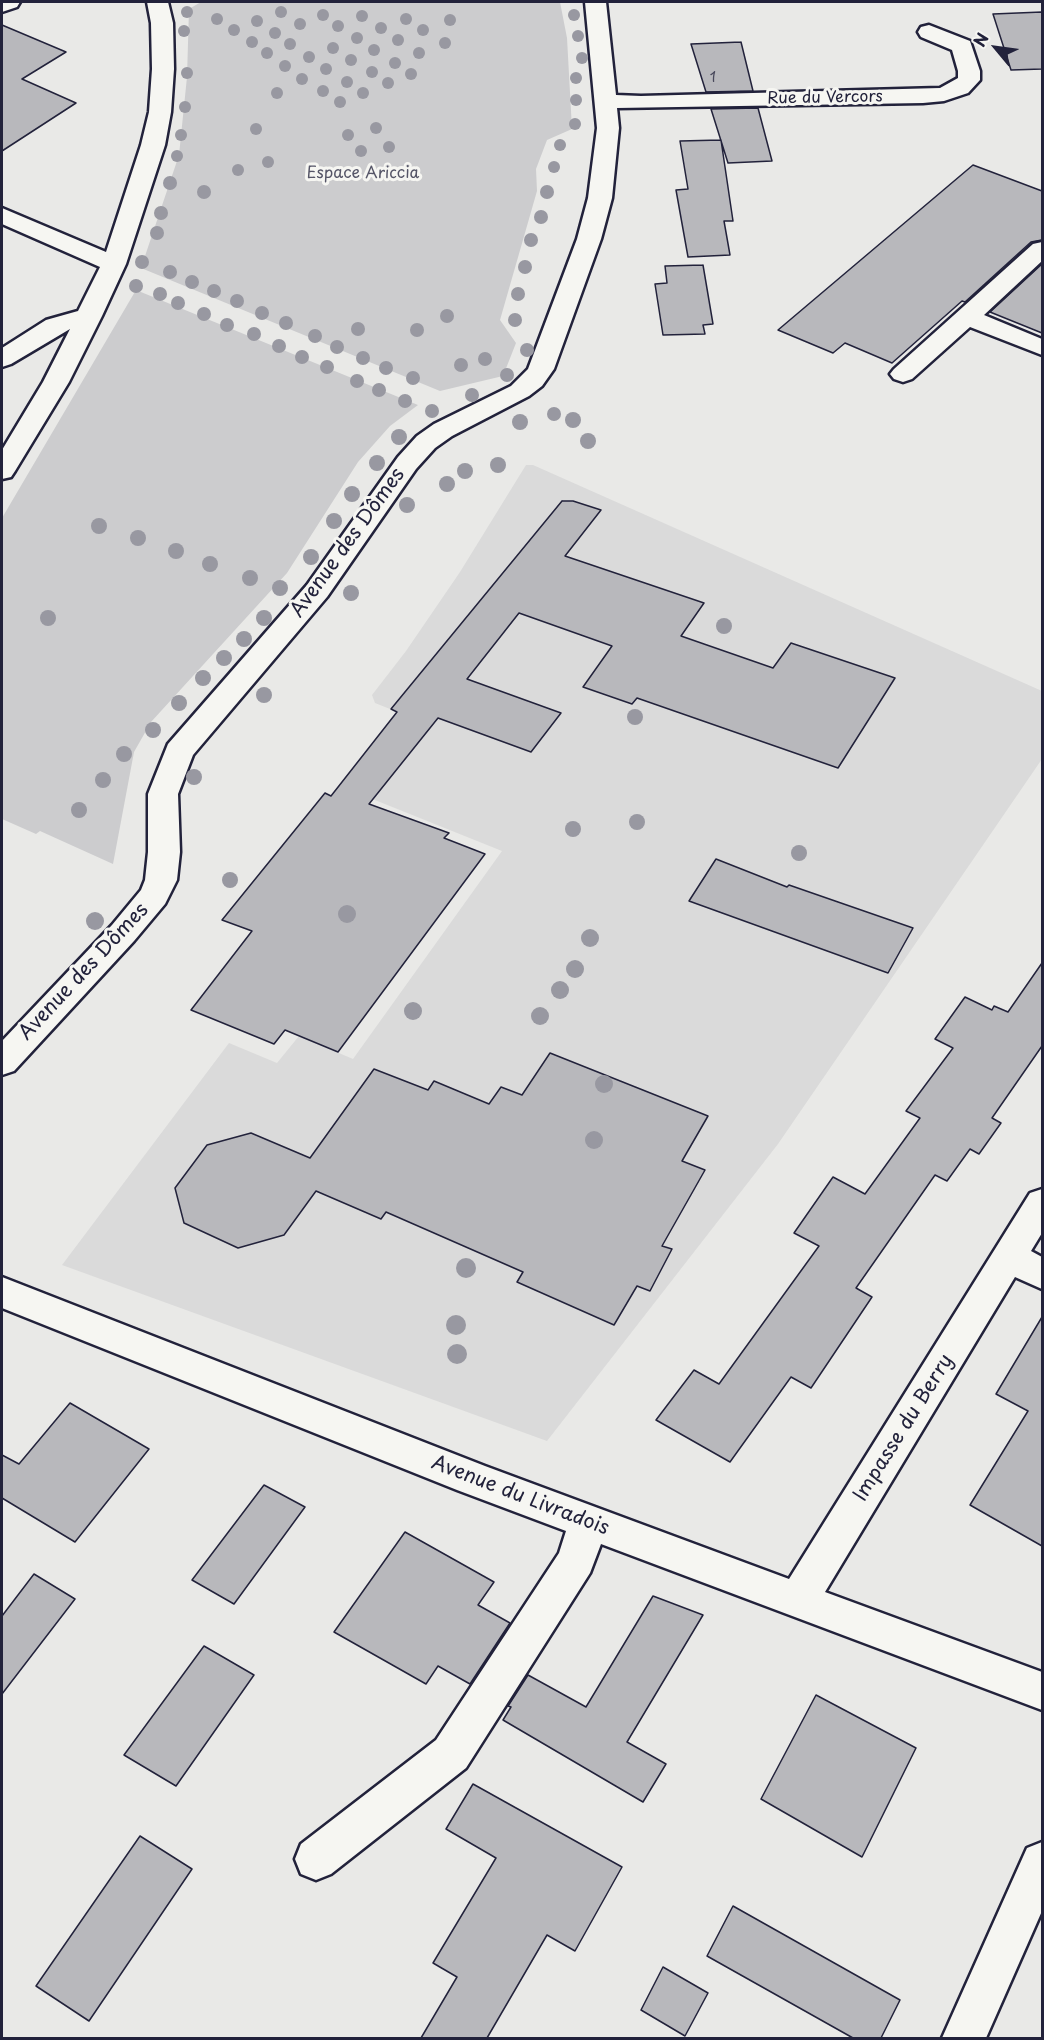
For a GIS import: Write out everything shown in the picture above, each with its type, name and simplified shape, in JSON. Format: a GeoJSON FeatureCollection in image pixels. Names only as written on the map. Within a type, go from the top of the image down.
{"type":"FeatureCollection","features":[{"type":"Feature","properties":{"kind":"street"},"geometry":{"type":"LineString","coordinates":[[2,6],[9,2]]}},
{"type":"Feature","properties":{"kind":"street"},"geometry":{"type":"LineString","coordinates":[[2,471],[56,382],[114,264],[153,145],[160,112],[163,58],[162,23],[158,2]]}},
{"type":"Feature","properties":{"kind":"street","name":"Avenue des Dômes"},"geometry":{"type":"LineString","coordinates":[[2,1062],[123,933],[154,896],[161,880],[164,852],[163,794],[179,751],[316,591],[418,451],[443,430],[520,391],[533,381],[541,369],[589,239],[600,198],[608,128],[595,2]]}},
{"type":"Feature","properties":{"kind":"street","name":"Rue du Vercors"},"geometry":{"type":"LineString","coordinates":[[606,100],[641,103],[923,96],[944,94],[960,88],[969,80],[969,71],[962,46],[929,32]]}},
{"type":"Feature","properties":{"kind":"street"},"geometry":{"type":"LineString","coordinates":[[2,215],[114,264]]}},
{"type":"Feature","properties":{"kind":"street"},"geometry":{"type":"LineString","coordinates":[[903,374],[1042,249]]}},
{"type":"Feature","properties":{"kind":"street"},"geometry":{"type":"LineString","coordinates":[[2,359],[55,325],[90,316]]}},
{"type":"Feature","properties":{"kind":"street"},"geometry":{"type":"LineString","coordinates":[[968,317],[1042,348]]}},
{"type":"Feature","properties":{"kind":"street","name":"Impasse du Berry"},"geometry":{"type":"LineString","coordinates":[[798,1600],[1042,1203]]}},
{"type":"Feature","properties":{"kind":"street"},"geometry":{"type":"LineString","coordinates":[[1009,1257],[1042,1274]]}},
{"type":"Feature","properties":{"kind":"street","name":"Avenue du Livradois"},"geometry":{"type":"LineString","coordinates":[[2,1292],[471,1478],[1042,1691]]}},
{"type":"Feature","properties":{"kind":"street"},"geometry":{"type":"LineString","coordinates":[[316,1859],[451,1754],[576,1560],[588,1522]]}},
{"type":"Feature","properties":{"kind":"street"},"geometry":{"type":"LineString","coordinates":[[964,2038],[1042,1863]]}},
{"type":"Feature","properties":{"kind":"shaded area"},"geometry":{"type":"Polygon","coordinates":[[[526,465],[533,465],[1042,691],[1042,759],[778,1144],[547,1441],[62,1265],[229,1043],[277,1063],[299,1036],[353,1059],[502,851],[340,786],[385,727],[387,728],[400,713],[375,703],[372,695],[406,651],[460,572],[526,465]]]}},
{"type":"Feature","properties":{"kind":"green space","name":"Espace Ariccia"},"geometry":{"type":"Polygon","coordinates":[[[201,2],[560,2],[567,38],[572,129],[547,140],[536,169],[537,191],[500,320],[516,343],[503,376],[440,391],[141,268],[179,155],[187,77],[189,9],[201,2]]]}},
{"type":"Feature","properties":{"kind":"green space"},"geometry":{"type":"Polygon","coordinates":[[[136,290],[418,405],[390,426],[358,462],[287,573],[151,722],[134,752],[113,864],[40,831],[36,834],[2,819],[2,518],[136,290]]]}},
{"type":"Feature","properties":{"kind":"building"},"geometry":{"type":"Polygon","coordinates":[[[1042,12],[1042,69],[1011,70],[993,14],[1042,12]]]}},
{"type":"Feature","properties":{"kind":"building"},"geometry":{"type":"Polygon","coordinates":[[[2,25],[66,52],[22,79],[76,103],[2,151],[2,25]]]}},
{"type":"Feature","properties":{"kind":"building"},"geometry":{"type":"Polygon","coordinates":[[[741,42],[753,91],[706,92],[691,44],[741,42]]]}},
{"type":"Feature","properties":{"kind":"building"},"geometry":{"type":"Polygon","coordinates":[[[758,108],[772,161],[728,163],[711,109],[758,108]]]}},
{"type":"Feature","properties":{"kind":"building"},"geometry":{"type":"Polygon","coordinates":[[[721,140],[733,221],[724,221],[730,255],[688,257],[676,190],[688,189],[680,141],[721,140]]]}},
{"type":"Feature","properties":{"kind":"building"},"geometry":{"type":"Polygon","coordinates":[[[973,165],[1042,191],[1042,240],[1031,242],[965,302],[962,301],[892,363],[845,343],[833,353],[778,330],[973,165]]]}},
{"type":"Feature","properties":{"kind":"building"},"geometry":{"type":"Polygon","coordinates":[[[1042,264],[1042,333],[990,312],[1042,264]]]}},
{"type":"Feature","properties":{"kind":"building"},"geometry":{"type":"Polygon","coordinates":[[[703,265],[713,324],[703,325],[705,334],[663,335],[655,284],[667,283],[665,266],[703,265]]]}},
{"type":"Feature","properties":{"kind":"building"},"geometry":{"type":"Polygon","coordinates":[[[562,501],[573,501],[601,510],[565,556],[704,603],[681,636],[773,668],[791,643],[895,678],[838,768],[637,698],[632,704],[583,687],[612,646],[519,613],[467,679],[561,713],[531,752],[438,718],[369,804],[449,833],[444,838],[485,854],[338,1052],[285,1030],[274,1044],[191,1010],[252,931],[222,920],[325,793],[331,796],[397,712],[391,709],[562,501]]]}},
{"type":"Feature","properties":{"kind":"building"},"geometry":{"type":"Polygon","coordinates":[[[716,859],[787,887],[789,885],[913,928],[888,973],[689,901],[716,859]]]}},
{"type":"Feature","properties":{"kind":"building"},"geometry":{"type":"Polygon","coordinates":[[[1042,963],[1042,1046],[992,1118],[1001,1123],[979,1154],[970,1149],[947,1181],[935,1175],[856,1288],[872,1297],[811,1388],[791,1377],[730,1462],[656,1420],[694,1370],[719,1384],[819,1246],[794,1233],[833,1177],[865,1194],[920,1118],[906,1111],[953,1048],[935,1039],[965,997],[992,1010],[994,1006],[1008,1012],[1042,963]]]}},
{"type":"Feature","properties":{"kind":"building"},"geometry":{"type":"Polygon","coordinates":[[[550,1053],[708,1116],[682,1161],[705,1170],[662,1246],[672,1249],[650,1291],[637,1286],[614,1325],[517,1282],[523,1272],[386,1212],[381,1219],[316,1191],[284,1235],[238,1248],[184,1223],[175,1188],[207,1145],[251,1133],[310,1158],[374,1069],[428,1090],[434,1081],[489,1104],[501,1087],[522,1095],[550,1053]]]}},
{"type":"Feature","properties":{"kind":"building"},"geometry":{"type":"Polygon","coordinates":[[[1042,1317],[1042,1546],[970,1505],[1028,1411],[996,1394],[1042,1317]]]}},
{"type":"Feature","properties":{"kind":"building"},"geometry":{"type":"Polygon","coordinates":[[[70,1403],[149,1449],[75,1542],[2,1498],[2,1455],[19,1464],[70,1403]]]}},
{"type":"Feature","properties":{"kind":"building"},"geometry":{"type":"Polygon","coordinates":[[[264,1485],[305,1507],[234,1604],[192,1580],[264,1485]]]}},
{"type":"Feature","properties":{"kind":"building"},"geometry":{"type":"Polygon","coordinates":[[[405,1532],[494,1582],[478,1605],[510,1623],[470,1684],[438,1666],[426,1684],[334,1632],[405,1532]]]}},
{"type":"Feature","properties":{"kind":"building"},"geometry":{"type":"Polygon","coordinates":[[[34,1574],[75,1599],[2,1694],[2,1616],[34,1574]]]}},
{"type":"Feature","properties":{"kind":"building"},"geometry":{"type":"Polygon","coordinates":[[[653,1596],[703,1615],[627,1742],[666,1764],[643,1802],[503,1720],[511,1707],[508,1706],[528,1675],[586,1707],[653,1596]]]}},
{"type":"Feature","properties":{"kind":"building"},"geometry":{"type":"Polygon","coordinates":[[[204,1646],[254,1675],[176,1786],[124,1755],[204,1646]]]}},
{"type":"Feature","properties":{"kind":"building"},"geometry":{"type":"Polygon","coordinates":[[[816,1695],[916,1748],[862,1857],[761,1799],[816,1695]]]}},
{"type":"Feature","properties":{"kind":"building"},"geometry":{"type":"Polygon","coordinates":[[[473,1784],[622,1867],[575,1951],[547,1935],[487,2038],[421,2038],[457,1977],[433,1963],[496,1858],[446,1829],[473,1784]]]}},
{"type":"Feature","properties":{"kind":"building"},"geometry":{"type":"Polygon","coordinates":[[[140,1836],[192,1869],[89,2021],[36,1986],[140,1836]]]}},
{"type":"Feature","properties":{"kind":"building"},"geometry":{"type":"Polygon","coordinates":[[[733,1906],[900,2000],[881,2038],[853,2038],[707,1956],[733,1906]]]}},
{"type":"Feature","properties":{"kind":"building"},"geometry":{"type":"Polygon","coordinates":[[[663,1967],[708,1993],[685,2036],[641,2010],[663,1967]]]}}]}
